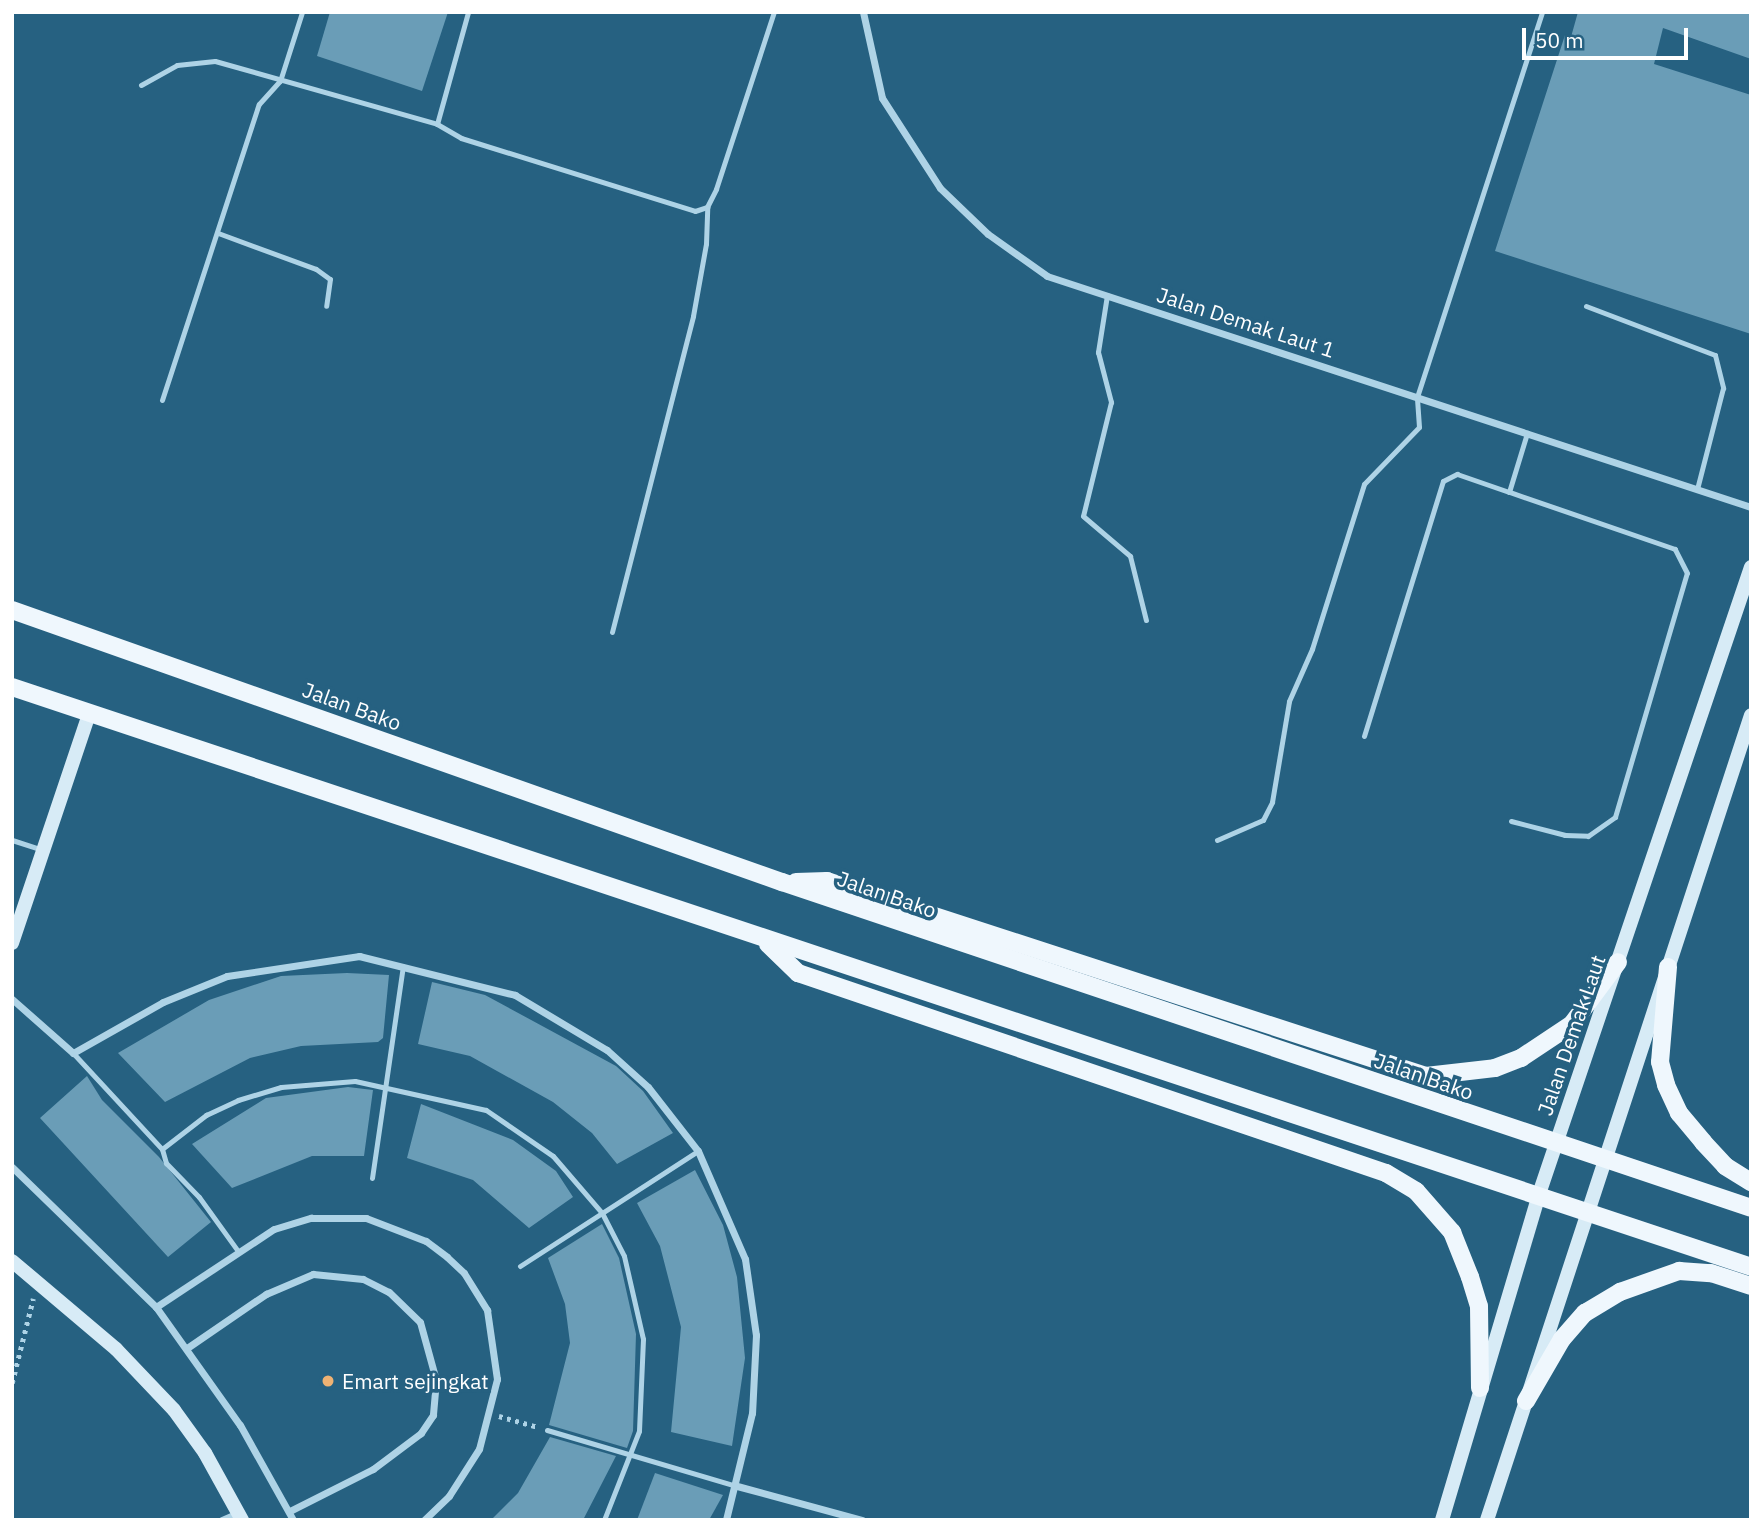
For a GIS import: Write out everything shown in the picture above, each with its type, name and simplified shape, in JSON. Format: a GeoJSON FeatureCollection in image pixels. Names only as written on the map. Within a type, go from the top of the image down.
{"type":"FeatureCollection","features":[{"type":"Feature","properties":{"kind":"main road","name":"Jalan Demak Laut"},"geometry":{"type":"LineString","coordinates":[[1442,1520],[1538,1198],[1751,567]]}},
{"type":"Feature","properties":{"kind":"main road","name":"Jalan Bako"},"geometry":{"type":"LineString","coordinates":[[12,610],[782,882],[1751,1208]]}},
{"type":"Feature","properties":{"kind":"main road"},"geometry":{"type":"LineString","coordinates":[[12,687],[767,942],[974,1004],[1538,1198],[1751,1267]]}},
{"type":"Feature","properties":{"kind":"main road"},"geometry":{"type":"LineString","coordinates":[[12,943],[89,714]]}},
{"type":"Feature","properties":{"kind":"main road"},"geometry":{"type":"LineString","coordinates":[[1487,1520],[1751,715]]}},
{"type":"Feature","properties":{"kind":"main road"},"geometry":{"type":"LineString","coordinates":[[782,882],[827,881],[1426,1076],[1495,1068],[1521,1058],[1572,1024],[1618,962]]}},
{"type":"Feature","properties":{"kind":"main road"},"geometry":{"type":"LineString","coordinates":[[767,942],[798,973],[1386,1173],[1416,1191],[1451,1232],[1471,1278],[1479,1306],[1480,1388]]}},
{"type":"Feature","properties":{"kind":"main road"},"geometry":{"type":"LineString","coordinates":[[1668,967],[1660,1062],[1666,1085],[1679,1113],[1724,1166],[1751,1182]]}},
{"type":"Feature","properties":{"kind":"main road"},"geometry":{"type":"LineString","coordinates":[[12,1261],[116,1349],[174,1410],[205,1453],[240,1516]]}},
{"type":"Feature","properties":{"kind":"main road"},"geometry":{"type":"LineString","coordinates":[[1526,1401],[1562,1339],[1585,1313],[1620,1292],[1679,1271],[1751,1286]]}},
{"type":"Feature","properties":{"kind":"street","name":"Jalan Demak Laut 1"},"geometry":{"type":"LineString","coordinates":[[863,12],[882,98],[940,188],[988,234],[1047,276],[1751,507]]}},
{"type":"Feature","properties":{"kind":"street"},"geometry":{"type":"LineString","coordinates":[[12,999],[73,1053],[163,1002],[227,976],[359,956],[403,964],[495,988],[554,1015],[627,1067],[698,1151],[745,1259],[754,1313],[752,1413],[737,1486],[726,1520]]}},
{"type":"Feature","properties":{"kind":"street"},"geometry":{"type":"LineString","coordinates":[[12,1167],[156,1307],[187,1348],[290,1511],[293,1520]]}},
{"type":"Feature","properties":{"kind":"street"},"geometry":{"type":"LineString","coordinates":[[156,1307],[274,1229],[325,1216],[366,1218],[426,1241],[464,1273],[487,1310],[497,1354],[492,1413],[465,1475],[424,1520]]}},
{"type":"Feature","properties":{"kind":"street"},"geometry":{"type":"LineString","coordinates":[[187,1348],[266,1294],[313,1274],[363,1279],[389,1292],[420,1322],[436,1380],[433,1415],[421,1433],[373,1469],[290,1511]]}},
{"type":"Feature","properties":{"kind":"street"},"geometry":{"type":"LineString","coordinates":[[737,1486],[862,1520]]}},
{"type":"Feature","properties":{"kind":"street"},"geometry":{"type":"LineString","coordinates":[[222,1520],[240,1516]]}},
{"type":"Feature","properties":{"kind":"lane"},"geometry":{"type":"LineString","coordinates":[[162,400],[259,104],[280,81],[302,12]]}},
{"type":"Feature","properties":{"kind":"lane"},"geometry":{"type":"LineString","coordinates":[[437,124],[468,12]]}},
{"type":"Feature","properties":{"kind":"lane"},"geometry":{"type":"LineString","coordinates":[[612,632],[692,316],[705,253],[707,207],[774,12]]}},
{"type":"Feature","properties":{"kind":"lane"},"geometry":{"type":"LineString","coordinates":[[1217,840],[1264,820],[1272,802],[1289,701],[1312,649],[1364,484],[1419,426],[1417,397],[1542,12]]}},
{"type":"Feature","properties":{"kind":"lane"},"geometry":{"type":"LineString","coordinates":[[141,85],[177,65],[215,61],[437,124],[461,138],[695,211],[707,207]]}},
{"type":"Feature","properties":{"kind":"lane"},"geometry":{"type":"LineString","coordinates":[[218,233],[316,269],[330,279],[326,306]]}},
{"type":"Feature","properties":{"kind":"lane"},"geometry":{"type":"LineString","coordinates":[[1107,295],[1098,352],[1111,402],[1083,516],[1130,556],[1146,620]]}},
{"type":"Feature","properties":{"kind":"lane"},"geometry":{"type":"LineString","coordinates":[[1586,306],[1715,355],[1723,388],[1697,489]]}},
{"type":"Feature","properties":{"kind":"lane"},"geometry":{"type":"LineString","coordinates":[[1509,492],[1527,433]]}},
{"type":"Feature","properties":{"kind":"lane"},"geometry":{"type":"LineString","coordinates":[[1364,736],[1443,481],[1457,474],[1675,549],[1687,573],[1615,817],[1588,835],[1565,835],[1511,821]]}},
{"type":"Feature","properties":{"kind":"lane"},"geometry":{"type":"LineString","coordinates":[[12,840],[44,851]]}},
{"type":"Feature","properties":{"kind":"lane"},"geometry":{"type":"LineString","coordinates":[[372,1178],[403,964]]}},
{"type":"Feature","properties":{"kind":"lane"},"geometry":{"type":"LineString","coordinates":[[73,1053],[162,1149],[166,1163],[199,1197],[238,1251]]}},
{"type":"Feature","properties":{"kind":"lane"},"geometry":{"type":"LineString","coordinates":[[162,1149],[206,1115],[254,1094],[309,1083],[386,1084],[459,1100],[504,1119],[554,1156],[602,1213],[624,1256],[643,1339],[645,1390],[633,1454],[604,1520]]}},
{"type":"Feature","properties":{"kind":"lane"},"geometry":{"type":"LineString","coordinates":[[520,1266],[698,1151]]}},
{"type":"Feature","properties":{"kind":"lane"},"geometry":{"type":"LineString","coordinates":[[547,1430],[737,1486]]}},
{"type":"Feature","properties":{"kind":"path"},"geometry":{"type":"LineString","coordinates":[[12,1383],[37,1281]]}},
{"type":"Feature","properties":{"kind":"path"},"geometry":{"type":"LineString","coordinates":[[492,1413],[547,1430]]}},
{"type":"Feature","properties":{"kind":"building"},"geometry":{"type":"Polygon","coordinates":[[[330,12],[448,12],[422,91],[317,56],[330,12]]]}},
{"type":"Feature","properties":{"kind":"building"},"geometry":{"type":"Polygon","coordinates":[[[1578,12],[1751,12],[1751,59],[1663,28],[1654,64],[1751,95],[1751,334],[1495,251],[1565,35],[1571,37],[1578,12]]]}},
{"type":"Feature","properties":{"kind":"building"},"geometry":{"type":"Polygon","coordinates":[[[347,973],[389,975],[383,1038],[378,1042],[301,1046],[250,1058],[165,1102],[118,1053],[209,1000],[281,976],[347,973]]]}},
{"type":"Feature","properties":{"kind":"building"},"geometry":{"type":"Polygon","coordinates":[[[432,982],[485,995],[616,1066],[643,1091],[673,1133],[617,1164],[592,1133],[553,1102],[470,1056],[418,1044],[432,982]]]}},
{"type":"Feature","properties":{"kind":"building"},"geometry":{"type":"Polygon","coordinates":[[[87,1076],[102,1100],[159,1157],[211,1222],[168,1257],[40,1118],[87,1076]]]}},
{"type":"Feature","properties":{"kind":"building"},"geometry":{"type":"Polygon","coordinates":[[[348,1087],[373,1090],[364,1156],[312,1156],[232,1188],[192,1144],[266,1098],[348,1087]]]}},
{"type":"Feature","properties":{"kind":"building"},"geometry":{"type":"Polygon","coordinates":[[[421,1104],[513,1140],[556,1171],[573,1197],[529,1228],[473,1180],[407,1158],[421,1104]]]}},
{"type":"Feature","properties":{"kind":"building"},"geometry":{"type":"Polygon","coordinates":[[[695,1170],[723,1225],[737,1277],[745,1358],[732,1446],[671,1432],[681,1327],[660,1246],[637,1203],[695,1170]]]}},
{"type":"Feature","properties":{"kind":"building"},"geometry":{"type":"Polygon","coordinates":[[[602,1224],[619,1258],[636,1334],[633,1431],[627,1448],[549,1425],[570,1343],[565,1304],[548,1258],[602,1224]]]}},
{"type":"Feature","properties":{"kind":"building"},"geometry":{"type":"Polygon","coordinates":[[[550,1437],[616,1456],[583,1520],[491,1520],[518,1493],[550,1437]]]}},
{"type":"Feature","properties":{"kind":"building"},"geometry":{"type":"Polygon","coordinates":[[[655,1473],[723,1495],[709,1520],[637,1520],[655,1473]]]}},
{"type":"Feature","properties":{"kind":"place","name":"Emart sejingkat"},"geometry":{"type":"Point","coordinates":[328,1381]}}]}
